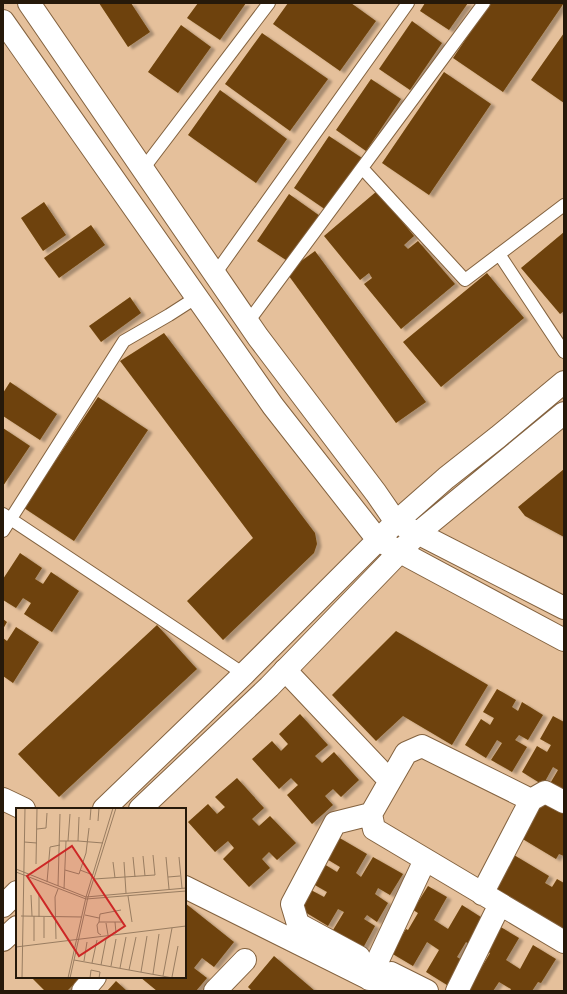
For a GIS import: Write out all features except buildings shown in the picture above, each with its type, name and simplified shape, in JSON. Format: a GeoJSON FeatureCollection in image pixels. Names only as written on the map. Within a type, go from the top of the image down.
{"type":"FeatureCollection","features":[{"type":"Feature","properties":{"kind":"street"},"geometry":{"type":"LineString","coordinates":[[29,3],[258,337],[376,493],[396,522],[564,608]]}},
{"type":"Feature","properties":{"kind":"street"},"geometry":{"type":"LineString","coordinates":[[3,21],[273,406],[378,540],[564,640]]}},
{"type":"Feature","properties":{"kind":"street"},"geometry":{"type":"LineString","coordinates":[[105,808],[244,674],[396,522],[446,478],[564,382]]}},
{"type":"Feature","properties":{"kind":"street"},"geometry":{"type":"LineString","coordinates":[[141,808],[269,687],[418,534],[564,413]]}},
{"type":"Feature","properties":{"kind":"street"},"geometry":{"type":"LineString","coordinates":[[285,670],[390,781]]}},
{"type":"Feature","properties":{"kind":"street"},"geometry":{"type":"LineString","coordinates":[[531,800],[422,746],[406,753],[371,814],[374,829],[564,942]]}},
{"type":"Feature","properties":{"kind":"street"},"geometry":{"type":"LineString","coordinates":[[457,991],[491,899],[531,800],[545,792],[564,802]]}},
{"type":"Feature","properties":{"kind":"street"},"geometry":{"type":"LineString","coordinates":[[3,799],[22,808]]}},
{"type":"Feature","properties":{"kind":"street"},"geometry":{"type":"LineString","coordinates":[[359,957],[298,924],[292,904],[335,823],[371,814]]}},
{"type":"Feature","properties":{"kind":"street"},"geometry":{"type":"LineString","coordinates":[[369,979],[425,860]]}},
{"type":"Feature","properties":{"kind":"street"},"geometry":{"type":"LineString","coordinates":[[186,888],[369,979],[392,982],[427,991]]}},
{"type":"Feature","properties":{"kind":"street"},"geometry":{"type":"LineString","coordinates":[[3,906],[16,893]]}},
{"type":"Feature","properties":{"kind":"street"},"geometry":{"type":"LineString","coordinates":[[3,940],[16,928]]}},
{"type":"Feature","properties":{"kind":"street"},"geometry":{"type":"LineString","coordinates":[[215,991],[244,960]]}},
{"type":"Feature","properties":{"kind":"street"},"geometry":{"type":"LineString","coordinates":[[83,991],[95,978]]}},
{"type":"Feature","properties":{"kind":"lane"},"geometry":{"type":"LineString","coordinates":[[143,169],[269,3]]}},
{"type":"Feature","properties":{"kind":"lane"},"geometry":{"type":"LineString","coordinates":[[215,274],[408,3]]}},
{"type":"Feature","properties":{"kind":"lane"},"geometry":{"type":"LineString","coordinates":[[248,322],[484,3]]}},
{"type":"Feature","properties":{"kind":"lane"},"geometry":{"type":"LineString","coordinates":[[362,168],[464,280],[564,205]]}},
{"type":"Feature","properties":{"kind":"lane"},"geometry":{"type":"LineString","coordinates":[[499,254],[564,352]]}},
{"type":"Feature","properties":{"kind":"lane"},"geometry":{"type":"LineString","coordinates":[[3,530],[6,516],[124,341],[197,297]]}},
{"type":"Feature","properties":{"kind":"lane"},"geometry":{"type":"LineString","coordinates":[[6,516],[244,674]]}}]}
